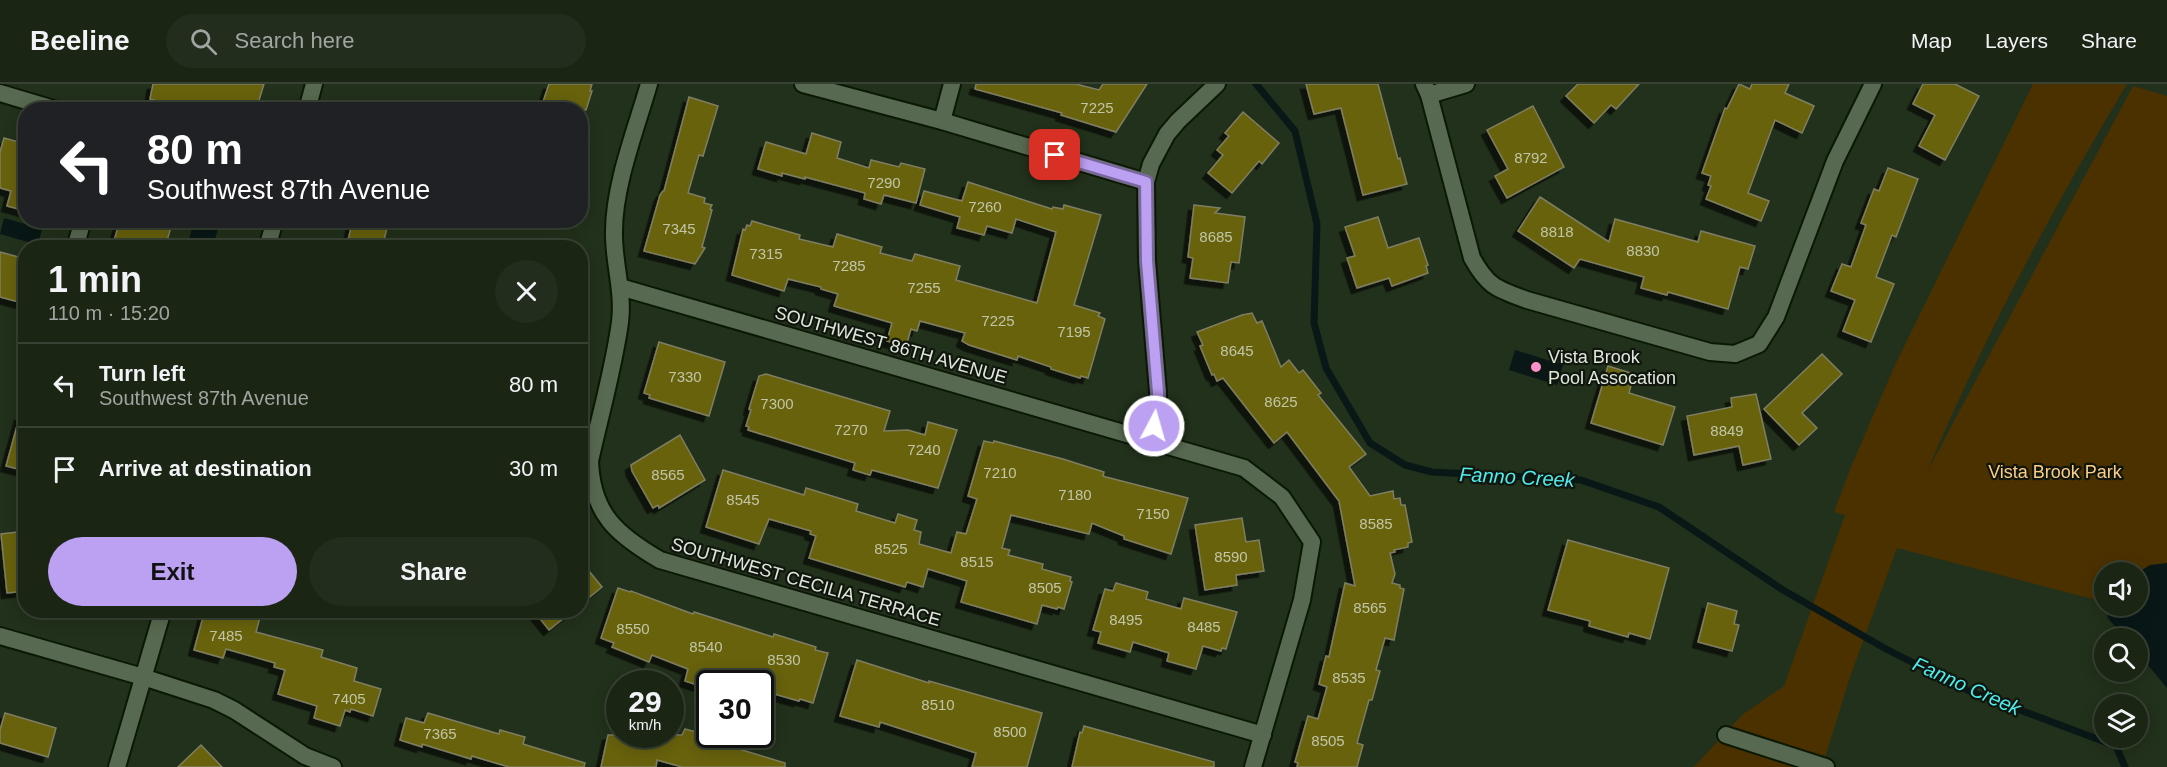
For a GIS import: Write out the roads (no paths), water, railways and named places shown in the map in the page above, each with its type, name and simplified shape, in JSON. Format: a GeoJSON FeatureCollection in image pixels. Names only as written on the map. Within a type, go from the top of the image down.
{"type":"FeatureCollection","features":[{"type":"Feature","properties":{"kind":"street"},"geometry":{"type":"LineString","coordinates":[[309,102],[314,84]]}},
{"type":"Feature","properties":{"kind":"street","name":"SOUTHWEST CECILIA TERRACE"},"geometry":{"type":"LineString","coordinates":[[649,84],[615,210],[614,231],[620,287],[620,321],[590,461],[591,482],[600,508],[617,530],[631,543],[660,560],[1263,735]]}},
{"type":"Feature","properties":{"kind":"street"},"geometry":{"type":"LineString","coordinates":[[803,84],[1146,182]]}},
{"type":"Feature","properties":{"kind":"street"},"geometry":{"type":"LineString","coordinates":[[942,122],[952,84]]}},
{"type":"Feature","properties":{"kind":"street"},"geometry":{"type":"LineString","coordinates":[[1151,441],[1158,410],[1158,392],[1147,261],[1146,182],[1151,164],[1167,134],[1217,84]]}},
{"type":"Feature","properties":{"kind":"street"},"geometry":{"type":"LineString","coordinates":[[1466,84],[1426,89],[1472,258],[1482,276],[1500,290],[1527,300],[1710,352],[1735,354],[1759,344],[1776,317],[1835,161],[1873,84]]}},
{"type":"Feature","properties":{"kind":"street"},"geometry":{"type":"LineString","coordinates":[[0,93],[30,102]]}},
{"type":"Feature","properties":{"kind":"street","name":"SOUTHWEST 86TH AVENUE"},"geometry":{"type":"LineString","coordinates":[[620,287],[1244,468],[1282,497],[1312,542],[1302,600],[1253,767]]}},
{"type":"Feature","properties":{"kind":"street"},"geometry":{"type":"LineString","coordinates":[[117,767],[161,618]]}},
{"type":"Feature","properties":{"kind":"street"},"geometry":{"type":"LineString","coordinates":[[0,636],[143,677],[224,705],[305,756],[333,767]]}},
{"type":"Feature","properties":{"kind":"street"},"geometry":{"type":"LineString","coordinates":[[1726,735],[1826,767]]}},
{"type":"Feature","properties":{"kind":"waterway","name":"Fanno Creek"},"geometry":{"type":"LineString","coordinates":[[1256,84],[1295,131],[1317,224],[1314,323],[1326,368],[1370,443],[1405,465],[1432,472],[1581,480],[1659,507],[1783,590],[1886,649],[1969,691],[2116,746],[2125,767]]}},
{"type":"Feature","properties":{"kind":"place","name":"Vista Brook Pool Assocation"},"geometry":{"type":"Point","coordinates":[1536,367]}},
{"type":"Feature","properties":{"kind":"park label","name":"Vista Brook Park"},"geometry":{"type":"Point","coordinates":[2055,472]}}]}
